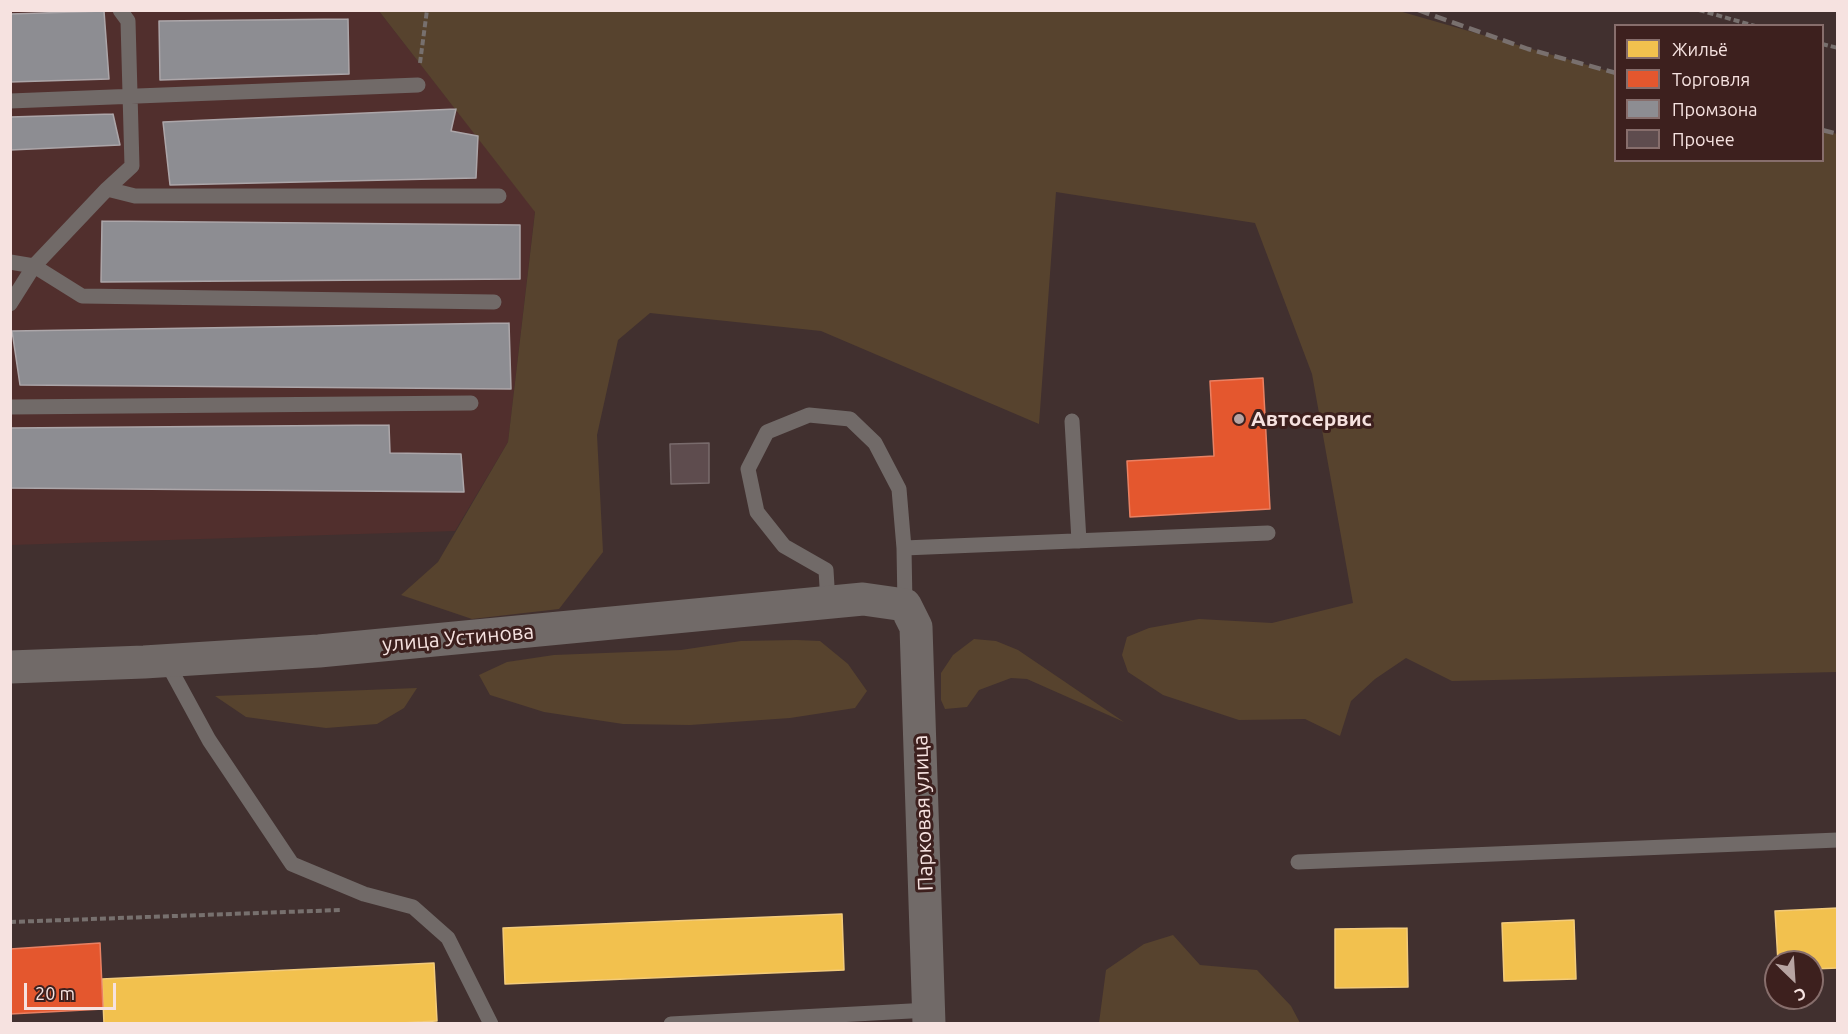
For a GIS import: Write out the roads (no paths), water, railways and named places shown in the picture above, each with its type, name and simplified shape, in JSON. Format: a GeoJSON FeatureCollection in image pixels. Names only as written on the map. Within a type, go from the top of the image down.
{"type":"FeatureCollection","features":[{"type":"Feature","properties":{"kind":"street","name":"улица Устинова"},"geometry":{"type":"LineString","coordinates":[[10,667],[166,661],[319,651],[863,599],[905,605]]}},
{"type":"Feature","properties":{"kind":"street","name":"Парковая улица"},"geometry":{"type":"LineString","coordinates":[[905,605],[916,627],[929,1017]]}},
{"type":"Feature","properties":{"kind":"lane"},"geometry":{"type":"LineString","coordinates":[[10,304],[34,266],[132,166],[128,21],[120,10]]}},
{"type":"Feature","properties":{"kind":"lane"},"geometry":{"type":"LineString","coordinates":[[10,101],[418,85]]}},
{"type":"Feature","properties":{"kind":"lane"},"geometry":{"type":"LineString","coordinates":[[107,189],[135,196],[499,196]]}},
{"type":"Feature","properties":{"kind":"lane"},"geometry":{"type":"LineString","coordinates":[[10,262],[34,266],[82,296],[494,302]]}},
{"type":"Feature","properties":{"kind":"lane"},"geometry":{"type":"LineString","coordinates":[[10,407],[471,403]]}},
{"type":"Feature","properties":{"kind":"lane"},"geometry":{"type":"LineString","coordinates":[[828,603],[826,570],[784,546],[757,512],[748,469],[767,432],[809,415],[850,419],[875,443],[899,489],[904,548],[905,605]]}},
{"type":"Feature","properties":{"kind":"lane"},"geometry":{"type":"LineString","coordinates":[[1072,421],[1079,542]]}},
{"type":"Feature","properties":{"kind":"lane"},"geometry":{"type":"LineString","coordinates":[[904,548],[1268,533]]}},
{"type":"Feature","properties":{"kind":"lane"},"geometry":{"type":"LineString","coordinates":[[166,661],[209,740],[292,864],[364,894],[413,907],[448,938],[491,1023]]}},
{"type":"Feature","properties":{"kind":"lane"},"geometry":{"type":"LineString","coordinates":[[1298,862],[1838,840]]}},
{"type":"Feature","properties":{"kind":"lane"},"geometry":{"type":"LineString","coordinates":[[671,1023],[929,1017]]}},
{"type":"Feature","properties":{"kind":"railway"},"geometry":{"type":"LineString","coordinates":[[1418,10],[1528,49],[1614,72]]}},
{"type":"Feature","properties":{"kind":"railway"},"geometry":{"type":"LineString","coordinates":[[1824,130],[1838,134]]}},
{"type":"Feature","properties":{"kind":"place","name":"Автосервис"},"geometry":{"type":"Point","coordinates":[1239,419]}}]}
